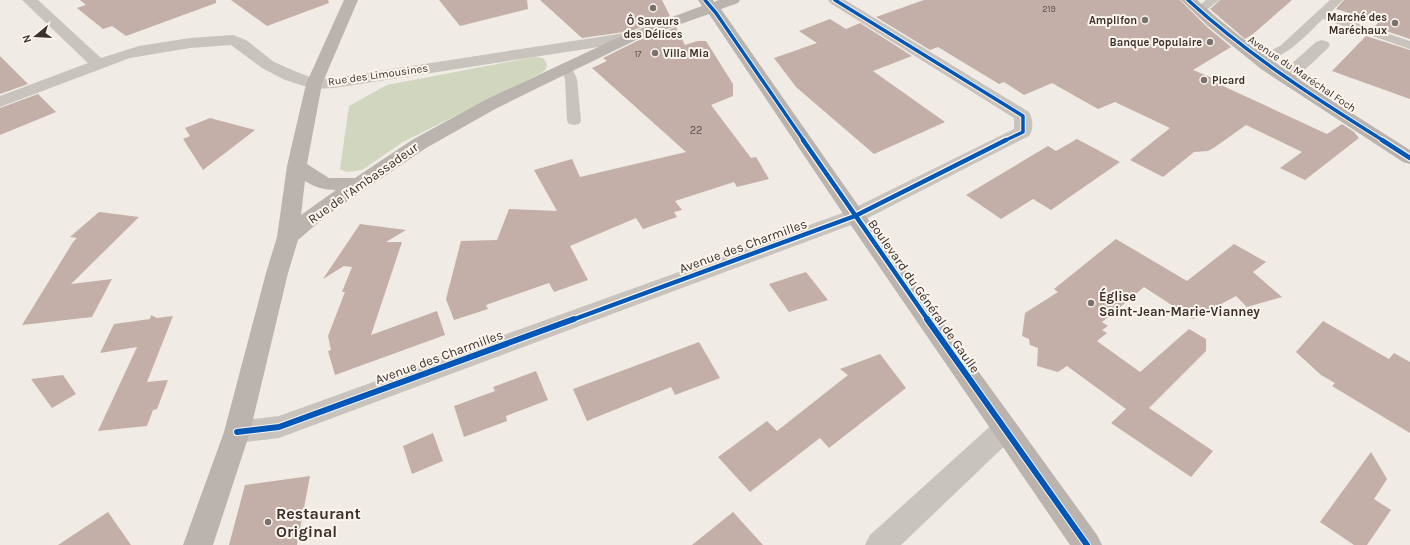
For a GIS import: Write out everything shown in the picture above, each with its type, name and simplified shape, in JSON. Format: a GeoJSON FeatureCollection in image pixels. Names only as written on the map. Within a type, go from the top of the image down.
{"type":"FeatureCollection","features":[{"type":"Feature","properties":{"kind":"main road"},"geometry":{"type":"LineString","coordinates":[[198,545],[237,432],[277,273],[288,237],[297,166],[314,84],[350,0]]}},
{"type":"Feature","properties":{"kind":"main road","name":"Rue de l'Ambassadeur"},"geometry":{"type":"LineString","coordinates":[[288,237],[320,210],[419,144],[492,104],[631,37],[708,4],[733,0]]}},
{"type":"Feature","properties":{"kind":"main road","name":"Boulevard du Général de Gaulle"},"geometry":{"type":"LineString","coordinates":[[708,4],[855,216],[1087,545]]}},
{"type":"Feature","properties":{"kind":"main road","name":"Avenue du Maréchal Foch"},"geometry":{"type":"LineString","coordinates":[[1194,5],[1218,27],[1286,78],[1410,158]]}},
{"type":"Feature","properties":{"kind":"main road"},"geometry":{"type":"LineString","coordinates":[[297,166],[318,181],[328,184],[360,184]]}},
{"type":"Feature","properties":{"kind":"street"},"geometry":{"type":"LineString","coordinates":[[29,0],[98,64]]}},
{"type":"Feature","properties":{"kind":"street","name":"Avenue des Charmilles"},"geometry":{"type":"LineString","coordinates":[[237,432],[279,427],[855,216],[1023,132],[1023,116],[835,0]]}},
{"type":"Feature","properties":{"kind":"street","name":"Rue des Limousines"},"geometry":{"type":"LineString","coordinates":[[0,102],[124,55],[190,43],[233,40],[240,43],[268,65],[290,76],[314,84],[334,83],[631,37]]}},
{"type":"Feature","properties":{"kind":"street"},"geometry":{"type":"LineString","coordinates":[[1286,78],[1322,45]]}},
{"type":"Feature","properties":{"kind":"street"},"geometry":{"type":"LineString","coordinates":[[548,49],[566,67]]}},
{"type":"Feature","properties":{"kind":"street"},"geometry":{"type":"LineString","coordinates":[[880,545],[1005,429]]}},
{"type":"Feature","properties":{"kind":"lane"},"geometry":{"type":"LineString","coordinates":[[1194,5],[1213,0]]}},
{"type":"Feature","properties":{"kind":"lane"},"geometry":{"type":"LineString","coordinates":[[1257,57],[1273,54],[1284,49],[1337,0]]}},
{"type":"Feature","properties":{"kind":"lane"},"geometry":{"type":"LineString","coordinates":[[1321,15],[1410,45]]}},
{"type":"Feature","properties":{"kind":"lane"},"geometry":{"type":"LineString","coordinates":[[566,67],[571,79],[574,121]]}},
{"type":"Feature","properties":{"kind":"green space"},"geometry":{"type":"Polygon","coordinates":[[[534,57],[543,58],[547,64],[546,69],[541,73],[403,142],[362,170],[346,172],[340,169],[349,106],[387,85],[534,57]]]}},
{"type":"Feature","properties":{"kind":"building"},"geometry":{"type":"Polygon","coordinates":[[[80,0],[216,0],[216,3],[126,36],[112,26],[103,29],[77,8],[86,5],[80,0]]]}},
{"type":"Feature","properties":{"kind":"building"},"geometry":{"type":"Polygon","coordinates":[[[231,0],[328,0],[329,3],[267,26],[231,0]]]}},
{"type":"Feature","properties":{"kind":"building"},"geometry":{"type":"Polygon","coordinates":[[[439,0],[527,0],[528,9],[460,26],[439,0]]]}},
{"type":"Feature","properties":{"kind":"building"},"geometry":{"type":"Polygon","coordinates":[[[540,0],[662,0],[670,16],[631,31],[582,38],[540,0]]]}},
{"type":"Feature","properties":{"kind":"building"},"geometry":{"type":"Polygon","coordinates":[[[924,0],[1180,0],[1207,27],[1231,47],[1193,70],[1227,84],[1223,86],[1327,134],[1342,124],[1354,132],[1359,138],[1305,180],[1280,168],[1302,152],[1246,125],[1208,151],[1194,152],[1163,177],[1130,160],[1170,128],[1115,102],[1098,109],[1052,83],[1024,95],[1004,82],[999,84],[938,47],[930,50],[876,17],[924,0]]]}},
{"type":"Feature","properties":{"kind":"building"},"geometry":{"type":"Polygon","coordinates":[[[1220,0],[1292,0],[1253,34],[1245,39],[1210,9],[1220,0]]]}},
{"type":"Feature","properties":{"kind":"building","name":"Marché des Maréchaux"},"geometry":{"type":"Polygon","coordinates":[[[1344,0],[1410,0],[1410,39],[1374,27],[1379,22],[1336,9],[1344,0]]]}},
{"type":"Feature","properties":{"kind":"building"},"geometry":{"type":"Polygon","coordinates":[[[830,19],[846,29],[860,23],[912,56],[873,71],[945,122],[874,154],[796,87],[774,58],[817,43],[799,31],[830,19]]]}},
{"type":"Feature","properties":{"kind":"building"},"geometry":{"type":"Polygon","coordinates":[[[676,27],[685,45],[697,41],[706,41],[733,84],[733,96],[711,105],[751,158],[756,157],[769,179],[737,187],[734,182],[675,201],[682,210],[674,212],[677,217],[643,229],[636,218],[570,246],[588,280],[554,292],[549,283],[486,305],[488,309],[454,320],[446,299],[461,241],[497,240],[509,209],[557,211],[534,170],[572,159],[580,177],[686,152],[592,68],[607,61],[603,58],[637,41],[676,27]]]}},
{"type":"Feature","properties":{"kind":"building"},"geometry":{"type":"Polygon","coordinates":[[[1366,36],[1410,50],[1410,99],[1332,71],[1366,36]]]}},
{"type":"Feature","properties":{"kind":"building"},"geometry":{"type":"Polygon","coordinates":[[[0,56],[28,84],[0,94],[0,56]]]}},
{"type":"Feature","properties":{"kind":"building"},"geometry":{"type":"Polygon","coordinates":[[[38,94],[56,112],[0,135],[0,108],[38,94]]]}},
{"type":"Feature","properties":{"kind":"building"},"geometry":{"type":"Polygon","coordinates":[[[210,118],[255,130],[203,170],[183,139],[190,136],[185,128],[210,118]]]}},
{"type":"Feature","properties":{"kind":"building"},"geometry":{"type":"Polygon","coordinates":[[[1077,139],[1120,162],[1051,210],[1033,199],[1001,219],[966,195],[1048,146],[1056,151],[1077,139]]]}},
{"type":"Feature","properties":{"kind":"building"},"geometry":{"type":"Polygon","coordinates":[[[99,212],[139,217],[71,284],[112,279],[92,317],[22,325],[73,242],[77,238],[70,237],[99,212]]]}},
{"type":"Feature","properties":{"kind":"building"},"geometry":{"type":"Polygon","coordinates":[[[360,224],[406,230],[386,242],[402,242],[371,335],[437,311],[445,335],[335,375],[328,351],[331,350],[328,336],[345,292],[342,292],[352,267],[344,266],[323,279],[360,224]]]}},
{"type":"Feature","properties":{"kind":"building"},"geometry":{"type":"Polygon","coordinates":[[[1116,239],[1187,281],[1234,244],[1266,262],[1253,272],[1282,297],[1247,307],[1236,296],[1193,319],[1144,287],[1102,322],[1108,326],[1102,330],[1107,333],[1097,341],[1140,372],[1189,329],[1206,339],[1206,351],[1149,408],[1213,451],[1191,477],[1111,423],[1126,409],[1067,366],[1058,372],[1037,366],[1038,348],[1030,345],[1029,339],[1022,336],[1025,313],[1058,292],[1054,289],[1116,239]]]}},
{"type":"Feature","properties":{"kind":"building"},"geometry":{"type":"Polygon","coordinates":[[[806,272],[828,300],[789,312],[769,284],[806,272]]]}},
{"type":"Feature","properties":{"kind":"building"},"geometry":{"type":"Polygon","coordinates":[[[151,315],[157,318],[173,316],[147,382],[168,380],[157,409],[153,410],[147,426],[98,431],[137,347],[100,353],[114,324],[150,319],[151,315]]]}},
{"type":"Feature","properties":{"kind":"building"},"geometry":{"type":"Polygon","coordinates":[[[1323,321],[1389,359],[1394,353],[1410,362],[1410,433],[1332,386],[1335,383],[1321,375],[1296,352],[1323,321]]]}},
{"type":"Feature","properties":{"kind":"building"},"geometry":{"type":"Polygon","coordinates":[[[699,342],[720,378],[675,395],[671,387],[587,421],[573,389],[699,342]]]}},
{"type":"Feature","properties":{"kind":"building"},"geometry":{"type":"Polygon","coordinates":[[[880,354],[906,388],[829,448],[820,438],[750,492],[718,457],[767,421],[777,431],[848,375],[840,369],[880,354]]]}},
{"type":"Feature","properties":{"kind":"building"},"geometry":{"type":"Polygon","coordinates":[[[536,371],[548,400],[506,416],[507,421],[464,437],[454,406],[495,391],[493,387],[536,371]]]}},
{"type":"Feature","properties":{"kind":"building"},"geometry":{"type":"Polygon","coordinates":[[[63,375],[76,394],[52,408],[31,379],[63,375]]]}},
{"type":"Feature","properties":{"kind":"building"},"geometry":{"type":"Polygon","coordinates":[[[433,433],[443,461],[412,474],[403,446],[433,433]]]}},
{"type":"Feature","properties":{"kind":"building"},"geometry":{"type":"Polygon","coordinates":[[[1371,452],[1387,479],[1374,499],[1391,510],[1367,545],[1354,545],[1320,522],[1371,452]]]}},
{"type":"Feature","properties":{"kind":"building","name":"Restaurant Original"},"geometry":{"type":"Polygon","coordinates":[[[310,476],[297,545],[229,545],[245,485],[310,476]]]}},
{"type":"Feature","properties":{"kind":"building"},"geometry":{"type":"Polygon","coordinates":[[[108,512],[131,545],[58,545],[108,512]]]}},
{"type":"Feature","properties":{"kind":"building"},"geometry":{"type":"Polygon","coordinates":[[[733,512],[763,545],[692,545],[733,512]]]}},
{"type":"Feature","properties":{"kind":"cycle path"},"geometry":{"type":"LineString","coordinates":[[705,0],[716,13],[855,216],[1087,545]]}},
{"type":"Feature","properties":{"kind":"cycle path"},"geometry":{"type":"LineString","coordinates":[[237,432],[279,427],[855,216],[1023,132],[1023,116],[835,0]]}},
{"type":"Feature","properties":{"kind":"cycle path"},"geometry":{"type":"LineString","coordinates":[[1188,0],[1239,45],[1295,85],[1410,158]]}},
{"type":"Feature","properties":{"kind":"place","name":"Ô Saveurs des Délices"},"geometry":{"type":"Point","coordinates":[653,8]}},
{"type":"Feature","properties":{"kind":"place","name":"Amplifon"},"geometry":{"type":"Point","coordinates":[1145,20]}},
{"type":"Feature","properties":{"kind":"place","name":"Marché des Maréchaux"},"geometry":{"type":"Point","coordinates":[1395,23]}},
{"type":"Feature","properties":{"kind":"place","name":"Banque Populaire"},"geometry":{"type":"Point","coordinates":[1210,42]}},
{"type":"Feature","properties":{"kind":"place","name":"Villa Mia"},"geometry":{"type":"Point","coordinates":[655,53]}},
{"type":"Feature","properties":{"kind":"place","name":"Picard"},"geometry":{"type":"Point","coordinates":[1204,80]}},
{"type":"Feature","properties":{"kind":"place","name":"Église Saint-Jean-Marie-Vianney"},"geometry":{"type":"Point","coordinates":[1091,303]}},
{"type":"Feature","properties":{"kind":"place","name":"Restaurant Original"},"geometry":{"type":"Point","coordinates":[268,522]}}]}
